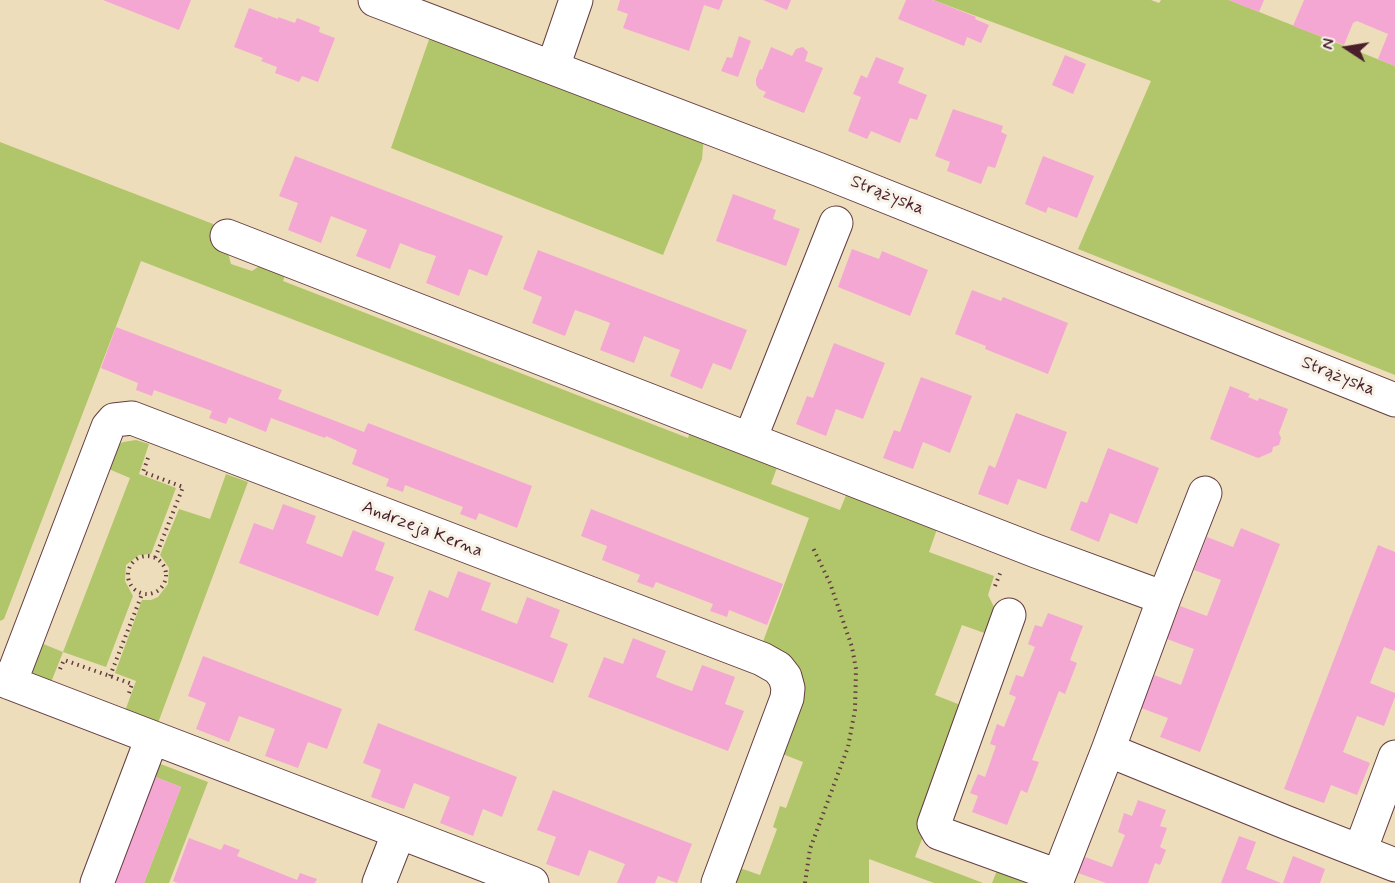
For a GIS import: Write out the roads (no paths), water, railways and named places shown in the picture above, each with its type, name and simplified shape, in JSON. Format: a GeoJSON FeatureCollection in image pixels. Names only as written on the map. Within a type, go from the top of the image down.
{"type":"FeatureCollection","features":[{"type":"Feature","properties":{"kind":"street","name":"Strążyska"},"geometry":{"type":"LineString","coordinates":[[375,0],[820,170],[1395,400]]}},
{"type":"Feature","properties":{"kind":"street"},"geometry":{"type":"LineString","coordinates":[[553,68],[576,0]]}},
{"type":"Feature","properties":{"kind":"street"},"geometry":{"type":"LineString","coordinates":[[750,439],[836,223]]}},
{"type":"Feature","properties":{"kind":"street"},"geometry":{"type":"LineString","coordinates":[[227,236],[1036,551],[1164,598]]}},
{"type":"Feature","properties":{"kind":"street","name":"Andrzeja Kerna"},"geometry":{"type":"LineString","coordinates":[[532,883],[5,681],[108,428],[114,420],[123,417],[132,418],[159,428],[762,659],[778,668],[785,677],[788,688],[787,698],[718,883]]}},
{"type":"Feature","properties":{"kind":"street"},"geometry":{"type":"LineString","coordinates":[[1009,615],[934,824],[939,833],[1057,879],[1205,493]]}},
{"type":"Feature","properties":{"kind":"street"},"geometry":{"type":"LineString","coordinates":[[97,883],[152,738]]}},
{"type":"Feature","properties":{"kind":"street"},"geometry":{"type":"LineString","coordinates":[[1108,750],[1395,865]]}},
{"type":"Feature","properties":{"kind":"street"},"geometry":{"type":"LineString","coordinates":[[1360,851],[1395,757]]}},
{"type":"Feature","properties":{"kind":"street"},"geometry":{"type":"LineString","coordinates":[[380,883],[399,832]]}}]}
